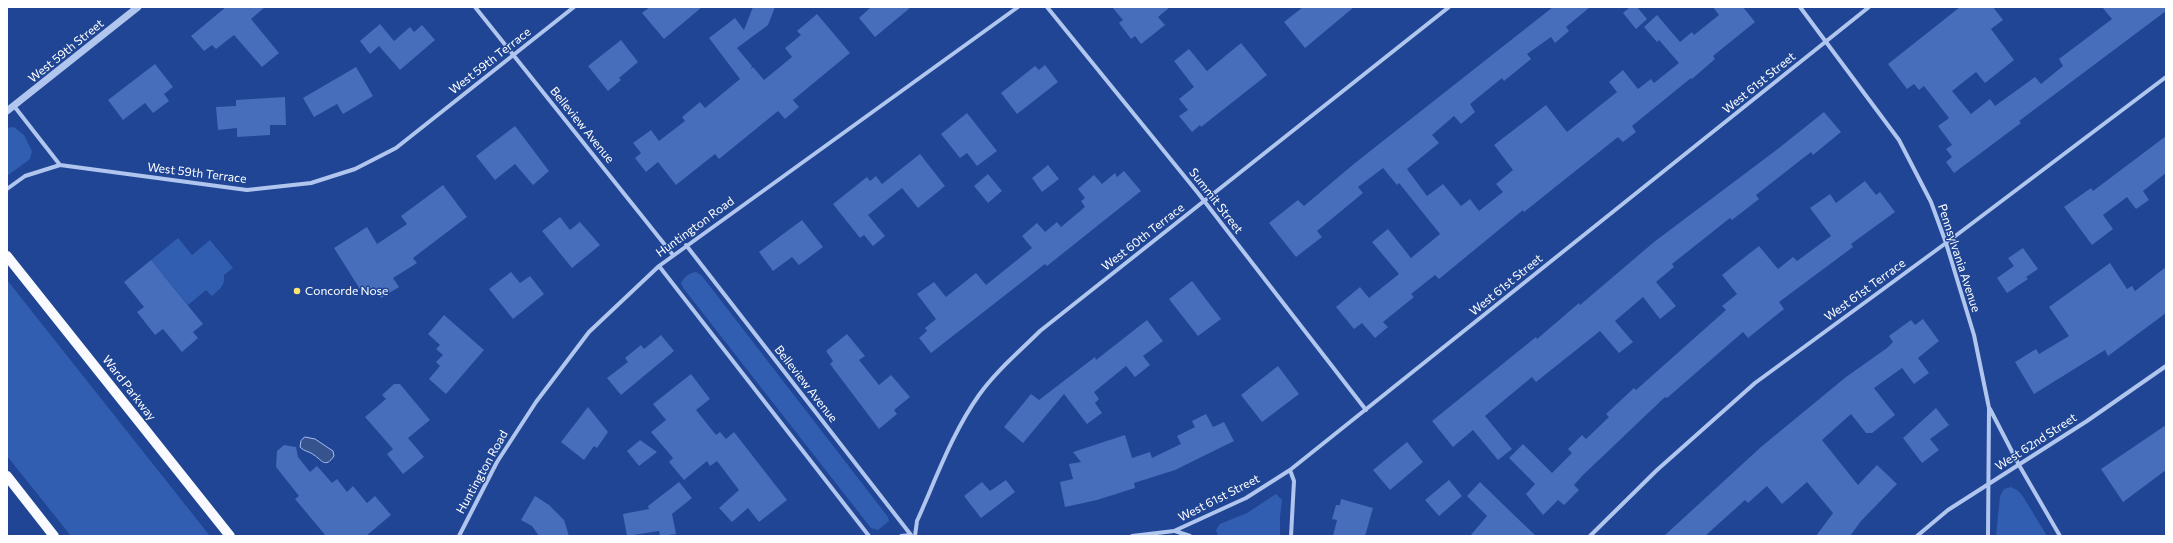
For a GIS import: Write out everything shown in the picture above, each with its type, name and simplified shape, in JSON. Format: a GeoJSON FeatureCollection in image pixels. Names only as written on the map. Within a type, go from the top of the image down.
{"type":"FeatureCollection","features":[{"type":"Feature","properties":{"kind":"main road","name":"Ward Parkway"},"geometry":{"type":"LineString","coordinates":[[7,256],[230,536]]}},
{"type":"Feature","properties":{"kind":"main road"},"geometry":{"type":"LineString","coordinates":[[7,476],[54,536]]}},
{"type":"Feature","properties":{"kind":"street","name":"West 59th Street"},"geometry":{"type":"LineString","coordinates":[[7,111],[138,7]]}},
{"type":"Feature","properties":{"kind":"street","name":"Belleview Avenue"},"geometry":{"type":"LineString","coordinates":[[476,7],[673,255]]}},
{"type":"Feature","properties":{"kind":"street","name":"West 59th Terrace"},"geometry":{"type":"LineString","coordinates":[[7,189],[25,176],[60,165],[247,190],[311,183],[355,169],[396,148],[574,7]]}},
{"type":"Feature","properties":{"kind":"street","name":"Huntington Road"},"geometry":{"type":"LineString","coordinates":[[459,536],[497,462],[536,402],[589,332],[658,266],[1018,7]]}},
{"type":"Feature","properties":{"kind":"street","name":"Summit Street"},"geometry":{"type":"LineString","coordinates":[[1047,7],[1204,201],[1366,410]]}},
{"type":"Feature","properties":{"kind":"street","name":"West 60th Terrace"},"geometry":{"type":"LineString","coordinates":[[913,536],[917,521],[954,438],[978,396],[996,374],[1040,332],[1449,7]]}},
{"type":"Feature","properties":{"kind":"street","name":"Pennsylvania Avenue"},"geometry":{"type":"LineString","coordinates":[[1800,7],[1827,41],[1899,140],[1931,202],[1946,243],[1974,335],[1989,408],[1987,486],[1988,536]]}},
{"type":"Feature","properties":{"kind":"street","name":"West 61st Street"},"geometry":{"type":"LineString","coordinates":[[1132,536],[1174,531],[1246,498],[1290,470],[1869,7]]}},
{"type":"Feature","properties":{"kind":"street","name":"West 61st Terrace"},"geometry":{"type":"LineString","coordinates":[[1590,536],[1657,470],[1755,383],[1946,243],[2166,77]]}},
{"type":"Feature","properties":{"kind":"street"},"geometry":{"type":"LineString","coordinates":[[14,106],[60,165]]}},
{"type":"Feature","properties":{"kind":"street","name":"Belleview Avenue"},"geometry":{"type":"LineString","coordinates":[[686,245],[913,536]]}},
{"type":"Feature","properties":{"kind":"street"},"geometry":{"type":"LineString","coordinates":[[658,266],[869,536]]}},
{"type":"Feature","properties":{"kind":"street","name":"West 62nd Street"},"geometry":{"type":"LineString","coordinates":[[1918,536],[1948,510],[2087,421],[2166,366]]}},
{"type":"Feature","properties":{"kind":"street","name":"Pennsylvania Avenue"},"geometry":{"type":"LineString","coordinates":[[1989,408],[2019,465],[2060,536]]}},
{"type":"Feature","properties":{"kind":"street"},"geometry":{"type":"LineString","coordinates":[[1290,470],[1294,481],[1291,536]]}},
{"type":"Feature","properties":{"kind":"street"},"geometry":{"type":"LineString","coordinates":[[1174,531],[1190,536]]}},
{"type":"Feature","properties":{"kind":"street"},"geometry":{"type":"LineString","coordinates":[[901,536],[913,536]]}},
{"type":"Feature","properties":{"kind":"shaded area"},"geometry":{"type":"Polygon","coordinates":[[[14,127],[24,135],[32,151],[30,159],[7,176],[7,128],[14,127]]]}},
{"type":"Feature","properties":{"kind":"shaded area"},"geometry":{"type":"Polygon","coordinates":[[[178,238],[192,255],[210,240],[233,268],[224,275],[223,285],[212,296],[206,290],[188,305],[151,260],[178,238]]]}},
{"type":"Feature","properties":{"kind":"shaded area"},"geometry":{"type":"Polygon","coordinates":[[[696,272],[702,276],[888,517],[889,521],[878,530],[871,528],[684,289],[681,283],[682,281],[689,274],[696,272]]]}},
{"type":"Feature","properties":{"kind":"shaded area"},"geometry":{"type":"Polygon","coordinates":[[[7,280],[210,536],[71,536],[7,456],[7,280]]]}},
{"type":"Feature","properties":{"kind":"shaded area"},"geometry":{"type":"Polygon","coordinates":[[[305,437],[315,439],[333,451],[334,456],[331,460],[326,463],[321,461],[300,447],[301,441],[305,437]]]}},
{"type":"Feature","properties":{"kind":"shaded area"},"geometry":{"type":"Polygon","coordinates":[[[2011,487],[2022,495],[2047,536],[1996,536],[2000,496],[2004,489],[2011,487]]]}},
{"type":"Feature","properties":{"kind":"shaded area"},"geometry":{"type":"Polygon","coordinates":[[[1276,494],[1282,500],[1280,536],[1218,535],[1216,530],[1220,524],[1247,513],[1276,494]]]}},
{"type":"Feature","properties":{"kind":"building"},"geometry":{"type":"Polygon","coordinates":[[[226,7],[265,7],[251,19],[279,53],[262,67],[234,35],[216,49],[212,45],[204,51],[191,36],[226,7]]]}},
{"type":"Feature","properties":{"kind":"building"},"geometry":{"type":"Polygon","coordinates":[[[650,7],[702,7],[664,39],[642,13],[650,7]]]}},
{"type":"Feature","properties":{"kind":"building"},"geometry":{"type":"Polygon","coordinates":[[[753,7],[775,7],[768,25],[737,48],[752,66],[751,69],[753,67],[764,80],[792,57],[785,48],[801,35],[797,31],[817,14],[850,53],[793,100],[799,107],[785,119],[778,111],[719,159],[715,154],[676,185],[658,162],[646,172],[635,158],[641,153],[633,143],[651,130],[659,141],[685,121],[682,117],[700,102],[705,108],[740,79],[709,38],[735,18],[744,30],[753,7]]]}},
{"type":"Feature","properties":{"kind":"building"},"geometry":{"type":"Polygon","coordinates":[[[871,7],[911,7],[875,37],[859,18],[871,7]]]}},
{"type":"Feature","properties":{"kind":"building"},"geometry":{"type":"Polygon","coordinates":[[[1112,7],[1170,7],[1158,17],[1165,25],[1141,44],[1135,36],[1131,39],[1119,23],[1123,20],[1112,7]]]}},
{"type":"Feature","properties":{"kind":"building"},"geometry":{"type":"Polygon","coordinates":[[[1303,7],[1354,7],[1305,48],[1284,22],[1303,7]]]}},
{"type":"Feature","properties":{"kind":"building"},"geometry":{"type":"Polygon","coordinates":[[[1553,7],[1590,7],[1566,27],[1569,31],[1555,43],[1551,37],[1527,54],[1531,59],[1504,81],[1502,78],[1470,104],[1475,112],[1461,124],[1454,116],[1432,135],[1439,143],[1407,169],[1427,196],[1443,184],[1461,206],[1470,199],[1479,211],[1503,192],[1496,184],[1513,170],[1494,145],[1546,105],[1567,132],[1617,92],[1609,82],[1623,70],[1638,89],[1651,79],[1654,83],[1679,63],[1659,40],[1657,42],[1644,27],[1657,15],[1680,42],[1692,32],[1694,35],[1719,15],[1713,7],[1743,7],[1755,22],[1713,56],[1715,59],[1692,79],[1691,78],[1632,126],[1636,132],[1623,142],[1618,137],[1524,212],[1523,210],[1439,279],[1435,275],[1411,294],[1414,297],[1383,322],[1388,327],[1375,338],[1362,323],[1354,329],[1336,307],[1360,287],[1369,298],[1399,274],[1372,242],[1388,229],[1411,258],[1440,234],[1399,183],[1397,185],[1383,168],[1358,187],[1363,193],[1317,231],[1322,237],[1296,257],[1269,223],[1298,200],[1304,206],[1355,163],[1553,7]]]}},
{"type":"Feature","properties":{"kind":"building"},"geometry":{"type":"Polygon","coordinates":[[[1630,7],[1637,7],[1647,19],[1636,29],[1623,13],[1630,7]]]}},
{"type":"Feature","properties":{"kind":"building"},"geometry":{"type":"Polygon","coordinates":[[[1960,7],[1993,7],[2003,20],[1991,29],[2014,60],[1985,83],[1976,72],[1952,91],[1971,114],[1990,99],[1995,106],[2035,77],[2041,84],[2063,66],[2059,59],[2112,19],[2102,7],[2166,7],[2166,11],[2019,121],[2021,123],[1954,173],[1946,162],[1952,157],[1946,149],[1952,145],[1938,126],[1949,118],[1924,86],[1919,90],[1914,84],[1907,89],[1888,64],[1960,7]]]}},
{"type":"Feature","properties":{"kind":"building"},"geometry":{"type":"Polygon","coordinates":[[[380,24],[394,41],[410,27],[414,32],[422,25],[435,40],[400,70],[379,46],[370,54],[360,41],[380,24]]]}},
{"type":"Feature","properties":{"kind":"building"},"geometry":{"type":"Polygon","coordinates":[[[621,40],[638,62],[619,78],[621,80],[608,91],[588,66],[621,40]]]}},
{"type":"Feature","properties":{"kind":"building"},"geometry":{"type":"Polygon","coordinates":[[[1241,43],[1267,75],[1201,127],[1200,125],[1192,132],[1179,116],[1188,110],[1179,99],[1194,87],[1174,61],[1189,49],[1207,71],[1241,43]]]}},
{"type":"Feature","properties":{"kind":"building"},"geometry":{"type":"Polygon","coordinates":[[[155,64],[173,87],[164,94],[169,101],[153,113],[145,103],[123,120],[108,100],[155,64]]]}},
{"type":"Feature","properties":{"kind":"building"},"geometry":{"type":"Polygon","coordinates":[[[1045,65],[1058,82],[1017,114],[1001,93],[1035,66],[1039,70],[1045,65]]]}},
{"type":"Feature","properties":{"kind":"building"},"geometry":{"type":"Polygon","coordinates":[[[356,67],[373,96],[343,114],[337,104],[314,117],[303,98],[356,67]]]}},
{"type":"Feature","properties":{"kind":"building"},"geometry":{"type":"Polygon","coordinates":[[[285,97],[286,125],[270,125],[270,135],[237,137],[237,128],[218,130],[216,107],[236,106],[236,100],[285,97]]]}},
{"type":"Feature","properties":{"kind":"building"},"geometry":{"type":"Polygon","coordinates":[[[1824,112],[1841,132],[1813,155],[1811,152],[1756,195],[1759,199],[1732,220],[1730,218],[1672,264],[1674,267],[1656,282],[1676,306],[1660,319],[1643,297],[1615,321],[1633,342],[1619,353],[1600,331],[1536,382],[1532,377],[1485,416],[1512,449],[1498,460],[1473,430],[1453,447],[1432,421],[1536,337],[1537,339],[1579,303],[1580,305],[1654,242],[1779,148],[1824,112]]]}},
{"type":"Feature","properties":{"kind":"building"},"geometry":{"type":"Polygon","coordinates":[[[967,113],[997,151],[977,166],[967,153],[960,158],[941,134],[967,113]]]}},
{"type":"Feature","properties":{"kind":"building"},"geometry":{"type":"Polygon","coordinates":[[[515,126],[549,171],[533,185],[515,164],[495,180],[476,156],[515,126]]]}},
{"type":"Feature","properties":{"kind":"building"},"geometry":{"type":"Polygon","coordinates":[[[2166,136],[2166,173],[2143,191],[2149,200],[2136,209],[2127,197],[2103,215],[2113,229],[2092,245],[2064,207],[2091,188],[2093,191],[2166,136]]]}},
{"type":"Feature","properties":{"kind":"building"},"geometry":{"type":"Polygon","coordinates":[[[920,154],[945,186],[918,208],[902,188],[868,215],[885,236],[873,246],[864,235],[860,238],[833,204],[867,177],[870,181],[876,176],[882,184],[920,154]]]}},
{"type":"Feature","properties":{"kind":"building"},"geometry":{"type":"Polygon","coordinates":[[[1048,165],[1059,179],[1042,192],[1032,178],[1048,165]]]}},
{"type":"Feature","properties":{"kind":"building"},"geometry":{"type":"Polygon","coordinates":[[[1124,171],[1141,191],[1047,266],[1045,264],[931,353],[919,338],[927,331],[925,328],[936,319],[917,294],[934,282],[946,297],[976,273],[986,285],[1032,248],[1022,236],[1037,223],[1045,232],[1057,222],[1061,227],[1085,207],[1081,201],[1085,198],[1078,189],[1094,175],[1102,184],[1115,173],[1117,177],[1124,171]]]}},
{"type":"Feature","properties":{"kind":"building"},"geometry":{"type":"Polygon","coordinates":[[[988,174],[1002,191],[988,203],[974,186],[988,174]]]}},
{"type":"Feature","properties":{"kind":"building"},"geometry":{"type":"Polygon","coordinates":[[[1865,181],[1876,195],[1880,192],[1895,212],[1851,244],[1853,247],[1779,302],[1784,309],[1748,338],[1743,332],[1667,398],[1665,397],[1582,476],[1574,485],[1579,490],[1564,505],[1558,500],[1543,515],[1526,494],[1535,484],[1509,458],[1523,444],[1552,473],[1572,453],[1568,449],[1582,435],[1586,439],[1609,417],[1606,414],[1634,388],[1636,390],[1726,310],[1722,306],[1737,294],[1722,275],[1759,246],[1778,269],[1793,257],[1797,261],[1831,236],[1810,208],[1830,194],[1836,203],[1865,181]]]}},
{"type":"Feature","properties":{"kind":"building"},"geometry":{"type":"Polygon","coordinates":[[[443,185],[467,217],[413,258],[417,263],[393,278],[399,287],[381,298],[374,287],[363,294],[334,248],[367,227],[377,244],[407,224],[401,216],[443,185]]]}},
{"type":"Feature","properties":{"kind":"building"},"geometry":{"type":"Polygon","coordinates":[[[560,217],[570,230],[580,222],[600,245],[572,268],[542,231],[560,217]]]}},
{"type":"Feature","properties":{"kind":"building"},"geometry":{"type":"Polygon","coordinates":[[[802,220],[823,247],[799,265],[792,257],[773,271],[759,252],[802,220]]]}},
{"type":"Feature","properties":{"kind":"building"},"geometry":{"type":"Polygon","coordinates":[[[2023,248],[2038,269],[2026,277],[2028,279],[2007,293],[1997,278],[2014,266],[2008,258],[2023,248]]]}},
{"type":"Feature","properties":{"kind":"building"},"geometry":{"type":"Polygon","coordinates":[[[151,260],[203,324],[193,332],[198,338],[182,352],[163,329],[155,335],[137,312],[144,307],[124,282],[151,260]]]}},
{"type":"Feature","properties":{"kind":"building"},"geometry":{"type":"Polygon","coordinates":[[[2110,263],[2127,289],[2132,286],[2135,291],[2166,267],[2166,313],[2108,356],[2105,350],[2034,394],[2015,362],[2036,349],[2039,354],[2069,336],[2049,307],[2110,263]]]}},
{"type":"Feature","properties":{"kind":"building"},"geometry":{"type":"Polygon","coordinates":[[[511,272],[520,283],[530,276],[544,294],[513,319],[489,289],[511,272]]]}},
{"type":"Feature","properties":{"kind":"building"},"geometry":{"type":"Polygon","coordinates":[[[1192,281],[1221,319],[1198,336],[1169,299],[1192,281]]]}},
{"type":"Feature","properties":{"kind":"building"},"geometry":{"type":"Polygon","coordinates":[[[444,315],[484,350],[446,394],[429,379],[440,366],[436,362],[443,355],[436,349],[440,345],[428,334],[444,315]]]}},
{"type":"Feature","properties":{"kind":"building"},"geometry":{"type":"Polygon","coordinates":[[[1923,319],[1939,341],[1918,358],[1929,373],[1914,384],[1902,368],[1874,388],[1895,415],[1872,433],[1866,433],[1851,414],[1822,440],[1858,485],[1877,465],[1897,484],[1861,521],[1850,536],[1816,536],[1833,513],[1807,482],[1782,504],[1767,486],[1748,503],[1745,500],[1705,536],[1664,536],[1761,447],[1846,377],[1887,348],[1893,342],[1889,336],[1911,320],[1915,325],[1923,319]]]}},
{"type":"Feature","properties":{"kind":"building"},"geometry":{"type":"Polygon","coordinates":[[[1147,320],[1163,341],[1143,356],[1150,365],[1135,377],[1126,366],[1094,392],[1099,399],[1095,403],[1102,413],[1087,424],[1064,394],[1023,443],[1004,427],[1031,394],[1039,400],[1095,357],[1096,360],[1147,320]]]}},
{"type":"Feature","properties":{"kind":"building"},"geometry":{"type":"Polygon","coordinates":[[[847,334],[865,356],[859,360],[879,385],[891,375],[910,397],[894,410],[897,414],[879,429],[830,364],[833,361],[826,351],[847,334]]]}},
{"type":"Feature","properties":{"kind":"building"},"geometry":{"type":"Polygon","coordinates":[[[661,335],[674,351],[621,395],[607,378],[628,362],[625,358],[641,345],[644,349],[661,335]]]}},
{"type":"Feature","properties":{"kind":"building"},"geometry":{"type":"Polygon","coordinates":[[[1278,366],[1299,394],[1262,422],[1241,395],[1278,366]]]}},
{"type":"Feature","properties":{"kind":"building"},"geometry":{"type":"Polygon","coordinates":[[[691,374],[710,399],[696,410],[716,435],[720,432],[726,439],[734,432],[787,500],[759,522],[748,508],[732,522],[719,508],[739,490],[717,461],[710,466],[707,461],[684,480],[669,462],[673,458],[651,432],[666,420],[653,404],[691,374]]]}},
{"type":"Feature","properties":{"kind":"building"},"geometry":{"type":"Polygon","coordinates":[[[394,384],[400,384],[430,420],[408,438],[424,457],[403,474],[387,454],[393,449],[365,417],[386,399],[382,395],[394,384]]]}},
{"type":"Feature","properties":{"kind":"building"},"geometry":{"type":"Polygon","coordinates":[[[588,407],[608,432],[597,448],[594,446],[584,460],[561,442],[588,407]]]}},
{"type":"Feature","properties":{"kind":"building"},"geometry":{"type":"Polygon","coordinates":[[[1936,408],[1949,425],[1930,439],[1939,450],[1922,463],[1903,438],[1936,408]]]}},
{"type":"Feature","properties":{"kind":"building"},"geometry":{"type":"Polygon","coordinates":[[[1206,414],[1213,427],[1224,422],[1234,441],[1175,470],[1134,483],[1135,488],[1097,500],[1065,507],[1060,482],[1073,479],[1069,464],[1081,462],[1073,452],[1125,435],[1132,458],[1150,452],[1152,458],[1181,444],[1177,436],[1195,427],[1192,421],[1206,414]]]}},
{"type":"Feature","properties":{"kind":"building"},"geometry":{"type":"Polygon","coordinates":[[[2166,425],[2166,470],[2123,502],[2101,469],[2166,425]]]}},
{"type":"Feature","properties":{"kind":"building"},"geometry":{"type":"Polygon","coordinates":[[[640,440],[657,452],[639,466],[627,451],[640,440]]]}},
{"type":"Feature","properties":{"kind":"building"},"geometry":{"type":"Polygon","coordinates":[[[1407,442],[1423,462],[1390,490],[1373,470],[1407,442]]]}},
{"type":"Feature","properties":{"kind":"building"},"geometry":{"type":"Polygon","coordinates":[[[284,445],[296,447],[298,457],[310,472],[317,466],[332,483],[337,479],[347,492],[353,486],[367,503],[375,496],[391,515],[366,536],[326,536],[295,499],[299,496],[276,467],[277,451],[284,445]]]}},
{"type":"Feature","properties":{"kind":"building"},"geometry":{"type":"Polygon","coordinates":[[[1006,480],[1015,492],[981,518],[964,496],[982,482],[990,491],[1006,480]]]}},
{"type":"Feature","properties":{"kind":"building"},"geometry":{"type":"Polygon","coordinates":[[[1449,480],[1462,496],[1439,516],[1425,500],[1449,480]]]}},
{"type":"Feature","properties":{"kind":"building"},"geometry":{"type":"Polygon","coordinates":[[[679,482],[692,498],[672,514],[676,534],[660,536],[659,531],[627,536],[623,514],[649,509],[648,506],[679,482]]]}},
{"type":"Feature","properties":{"kind":"building"},"geometry":{"type":"Polygon","coordinates":[[[1480,482],[1536,536],[1470,536],[1487,516],[1467,496],[1480,482]]]}},
{"type":"Feature","properties":{"kind":"building"},"geometry":{"type":"Polygon","coordinates":[[[535,496],[549,505],[564,520],[569,536],[539,536],[532,526],[521,520],[535,496]]]}},
{"type":"Feature","properties":{"kind":"building"},"geometry":{"type":"Polygon","coordinates":[[[1341,499],[1373,508],[1365,536],[1333,536],[1337,520],[1332,519],[1336,505],[1340,505],[1341,499]]]}},
{"type":"Feature","properties":{"kind":"place","name":"Concorde Nose"},"geometry":{"type":"Point","coordinates":[297,291]}}]}
